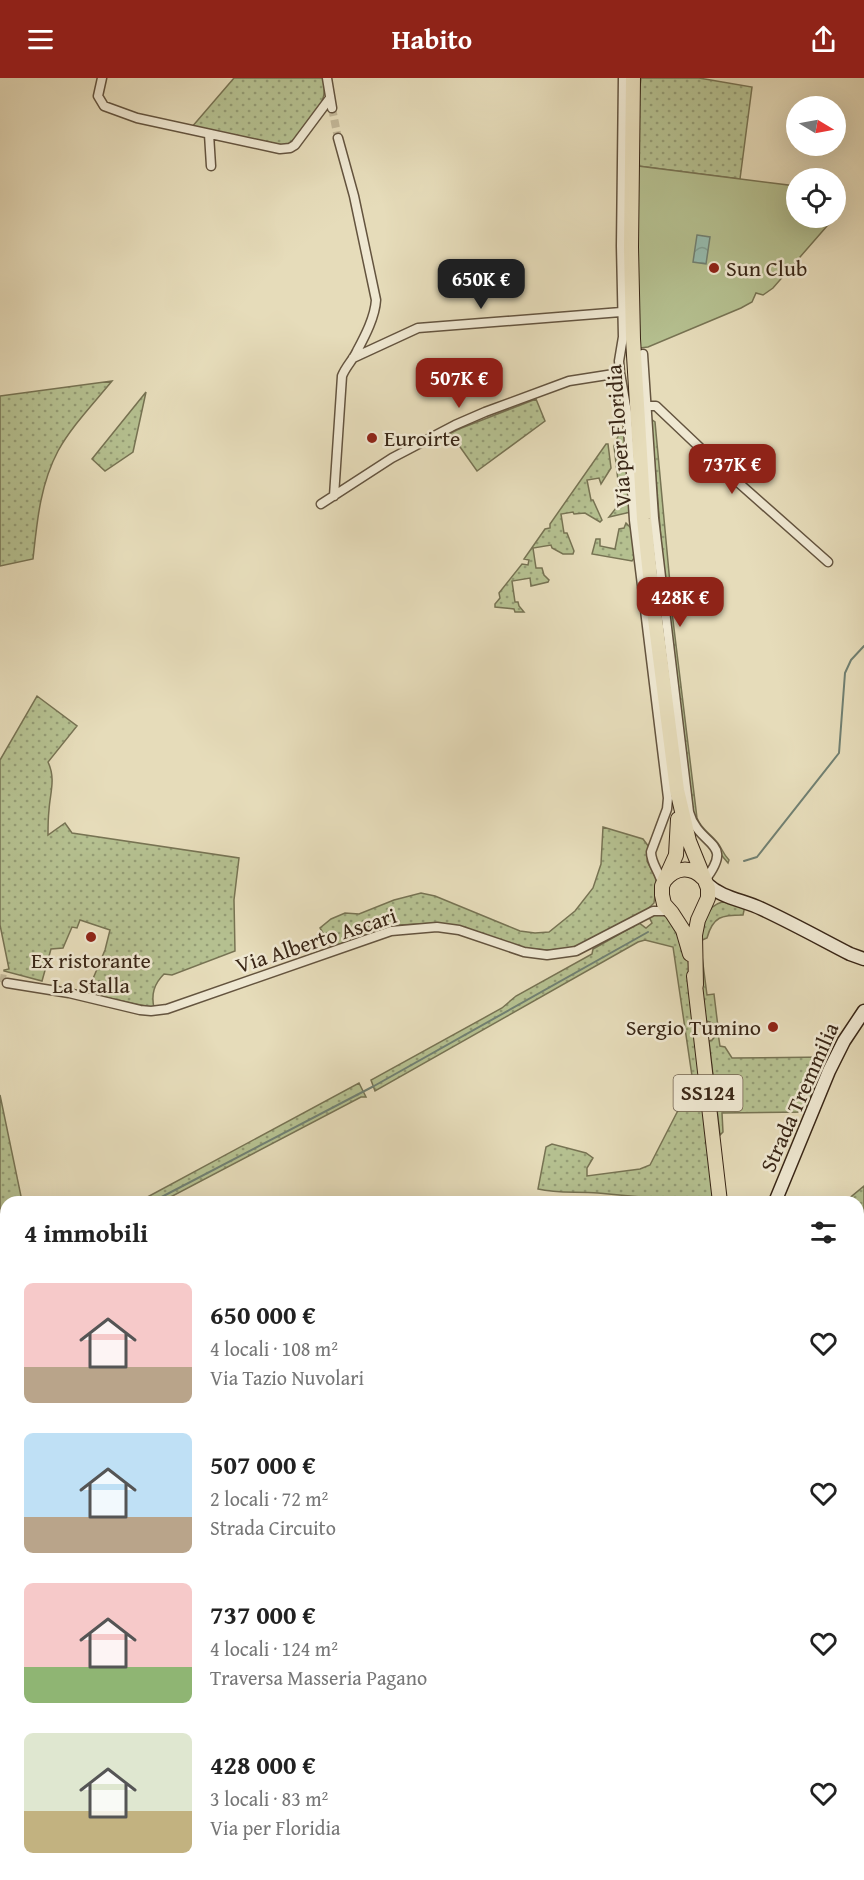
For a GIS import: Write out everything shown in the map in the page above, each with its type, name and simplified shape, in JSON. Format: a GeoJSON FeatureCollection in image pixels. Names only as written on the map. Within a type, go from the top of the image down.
{"type":"FeatureCollection","features":[{"type":"Feature","properties":{"kind":"main road","name":"Via per Floridia"},"geometry":{"type":"LineString","coordinates":[[633,78],[631,247],[633,339],[644,519],[677,790]]}},
{"type":"Feature","properties":{"kind":"main road"},"geometry":{"type":"LineString","coordinates":[[677,790],[689,841],[708,893],[695,935],[696,985]]}},
{"type":"Feature","properties":{"kind":"main road"},"geometry":{"type":"LineString","coordinates":[[677,790],[678,839],[667,881],[664,904],[679,923],[686,939],[696,985]]}},
{"type":"Feature","properties":{"kind":"main road"},"geometry":{"type":"LineString","coordinates":[[667,881],[692,870],[720,894],[761,908],[850,954],[864,958]]}},
{"type":"Feature","properties":{"kind":"main road"},"geometry":{"type":"LineString","coordinates":[[671,912],[680,916],[688,916],[696,913],[714,899],[729,897]]}},
{"type":"Feature","properties":{"kind":"main road","name":"SS124"},"geometry":{"type":"LineString","coordinates":[[696,985],[719,1196]]}},
{"type":"Feature","properties":{"kind":"main road","name":"Strada Tremmilia"},"geometry":{"type":"LineString","coordinates":[[777,1196],[829,1071],[844,1041],[864,1011]]}},
{"type":"Feature","properties":{"kind":"street"},"geometry":{"type":"LineString","coordinates":[[102,78],[98,96],[104,106],[137,118],[280,149],[295,145],[330,98]]}},
{"type":"Feature","properties":{"kind":"street"},"geometry":{"type":"LineString","coordinates":[[327,78],[332,108]]}},
{"type":"Feature","properties":{"kind":"street"},"geometry":{"type":"LineString","coordinates":[[623,78],[621,312],[623,337],[619,361],[627,412],[634,520],[668,798],[667,809],[651,852],[653,864],[667,881]]}},
{"type":"Feature","properties":{"kind":"street"},"geometry":{"type":"LineString","coordinates":[[209,135],[211,166]]}},
{"type":"Feature","properties":{"kind":"street"},"geometry":{"type":"LineString","coordinates":[[334,495],[342,376],[368,327],[376,300],[339,138]]}},
{"type":"Feature","properties":{"kind":"street"},"geometry":{"type":"LineString","coordinates":[[353,358],[418,328],[621,312]]}},
{"type":"Feature","properties":{"kind":"street"},"geometry":{"type":"LineString","coordinates":[[643,354],[659,560],[689,812],[693,824],[716,849],[718,855],[715,867],[705,881]]}},
{"type":"Feature","properties":{"kind":"street"},"geometry":{"type":"LineString","coordinates":[[321,504],[392,458],[475,416],[569,381],[620,373]]}},
{"type":"Feature","properties":{"kind":"street"},"geometry":{"type":"LineString","coordinates":[[646,406],[656,406],[828,562]]}},
{"type":"Feature","properties":{"kind":"street"},"geometry":{"type":"LineString","coordinates":[[653,864],[658,867],[667,881]]}},
{"type":"Feature","properties":{"kind":"street"},"geometry":{"type":"LineString","coordinates":[[653,911],[658,905],[667,881]]}},
{"type":"Feature","properties":{"kind":"street"},"geometry":{"type":"LineString","coordinates":[[653,911],[671,912]]}},
{"type":"Feature","properties":{"kind":"street","name":"Via Alberto Ascari"},"geometry":{"type":"LineString","coordinates":[[7,981],[151,1011],[167,1009],[391,931],[418,927],[459,930],[524,952],[547,955],[576,951],[589,946],[653,911]]}},
{"type":"Feature","properties":{"kind":"green space"},"geometry":{"type":"Polygon","coordinates":[[[234,78],[323,78],[324,96],[305,127],[284,146],[191,128],[234,78]]]}},
{"type":"Feature","properties":{"kind":"green space"},"geometry":{"type":"Polygon","coordinates":[[[641,78],[699,78],[752,87],[740,179],[638,166],[637,113],[641,78]]]}},
{"type":"Feature","properties":{"kind":"green space","name":"Sun Club"},"geometry":{"type":"Polygon","coordinates":[[[638,166],[786,185],[786,228],[825,228],[773,288],[763,295],[756,293],[752,302],[741,308],[648,347],[640,348],[637,247],[638,166]]]}},
{"type":"Feature","properties":{"kind":"green space"},"geometry":{"type":"Polygon","coordinates":[[[112,381],[69,433],[52,464],[40,504],[33,559],[0,566],[0,396],[112,381]]]}},
{"type":"Feature","properties":{"kind":"green space"},"geometry":{"type":"Polygon","coordinates":[[[146,392],[133,452],[105,471],[92,459],[146,392]]]}},
{"type":"Feature","properties":{"kind":"green space"},"geometry":{"type":"Polygon","coordinates":[[[536,399],[545,421],[477,471],[453,437],[447,439],[447,435],[459,429],[536,399]]]}},
{"type":"Feature","properties":{"kind":"green space"},"geometry":{"type":"Polygon","coordinates":[[[651,419],[655,422],[672,605],[666,599],[651,419]]]}},
{"type":"Feature","properties":{"kind":"green space"},"geometry":{"type":"Polygon","coordinates":[[[624,427],[631,512],[609,517],[620,503],[614,446],[624,427]]]}},
{"type":"Feature","properties":{"kind":"green space"},"geometry":{"type":"Polygon","coordinates":[[[608,444],[611,468],[601,484],[599,478],[587,480],[591,500],[602,520],[600,522],[585,513],[561,514],[564,533],[567,533],[573,554],[563,554],[551,545],[533,548],[536,568],[542,568],[548,582],[531,586],[530,578],[512,581],[515,602],[518,602],[524,612],[495,607],[500,598],[499,593],[522,564],[528,565],[529,560],[524,559],[545,529],[550,528],[550,524],[608,444]]]}},
{"type":"Feature","properties":{"kind":"green space"},"geometry":{"type":"Polygon","coordinates":[[[626,523],[632,529],[635,557],[632,561],[592,554],[596,539],[600,539],[600,546],[615,549],[619,529],[624,528],[626,523]]]}},
{"type":"Feature","properties":{"kind":"green space"},"geometry":{"type":"Polygon","coordinates":[[[672,612],[697,818],[703,828],[719,844],[729,860],[728,863],[698,827],[693,812],[669,615],[672,612]]]}},
{"type":"Feature","properties":{"kind":"green space"},"geometry":{"type":"Polygon","coordinates":[[[37,696],[77,726],[48,762],[52,780],[48,835],[65,823],[72,833],[239,858],[234,900],[235,951],[172,975],[164,974],[154,990],[154,1008],[87,993],[105,950],[110,930],[80,920],[77,928],[72,927],[63,948],[51,949],[42,981],[4,971],[9,969],[0,925],[0,760],[37,696]]]}},
{"type":"Feature","properties":{"kind":"green space"},"geometry":{"type":"Polygon","coordinates":[[[603,827],[643,839],[649,847],[647,861],[657,880],[654,903],[645,912],[583,944],[566,949],[524,948],[460,927],[436,923],[400,925],[331,947],[320,928],[331,919],[345,913],[359,914],[394,900],[421,893],[435,896],[520,931],[549,932],[575,911],[593,888],[601,864],[603,827]]]}},
{"type":"Feature","properties":{"kind":"green space"},"geometry":{"type":"Polygon","coordinates":[[[722,902],[745,906],[743,915],[724,916],[715,921],[707,938],[700,941],[707,995],[714,994],[718,1027],[706,1021],[700,974],[699,937],[703,921],[710,909],[722,902]]]}},
{"type":"Feature","properties":{"kind":"green space"},"geometry":{"type":"Polygon","coordinates":[[[667,916],[687,948],[713,1196],[630,1196],[538,1189],[546,1147],[552,1144],[586,1153],[593,1158],[587,1168],[587,1176],[640,1169],[650,1165],[690,1087],[692,1076],[673,947],[645,940],[638,942],[375,1091],[371,1080],[502,1008],[516,996],[592,954],[593,949],[639,923],[646,928],[652,923],[649,917],[667,916]]]}},
{"type":"Feature","properties":{"kind":"green space"},"geometry":{"type":"Polygon","coordinates":[[[718,1033],[720,1046],[725,1047],[732,1058],[828,1057],[824,1067],[817,1071],[820,1073],[805,1112],[722,1113],[723,1132],[720,1135],[709,1041],[718,1033]]]}},
{"type":"Feature","properties":{"kind":"green space"},"geometry":{"type":"Polygon","coordinates":[[[359,1083],[366,1097],[361,1097],[173,1196],[149,1196],[359,1083]]]}},
{"type":"Feature","properties":{"kind":"green space"},"geometry":{"type":"Polygon","coordinates":[[[0,1095],[21,1196],[0,1196],[0,1095]]]}},
{"type":"Feature","properties":{"kind":"green space"},"geometry":{"type":"Polygon","coordinates":[[[864,1186],[864,1196],[852,1196],[864,1186]]]}},
{"type":"Feature","properties":{"kind":"water"},"geometry":{"type":"Polygon","coordinates":[[[697,235],[710,237],[706,264],[693,262],[697,235]]]}},
{"type":"Feature","properties":{"kind":"waterway"},"geometry":{"type":"LineString","coordinates":[[744,861],[757,857],[839,753],[845,673],[851,660],[864,646]]}},
{"type":"Feature","properties":{"kind":"waterway"},"geometry":{"type":"LineString","coordinates":[[163,1196],[374,1086],[648,932]]}},
{"type":"Feature","properties":{"kind":"tunnel"},"geometry":{"type":"LineString","coordinates":[[332,108],[338,138]]}},
{"type":"Feature","properties":{"kind":"tunnel"},"geometry":{"type":"LineString","coordinates":[[0,978],[6,979]]}},
{"type":"Feature","properties":{"kind":"place","name":"Sun Club"},"geometry":{"type":"Point","coordinates":[714,268]}},
{"type":"Feature","properties":{"kind":"place","name":"Euroirte"},"geometry":{"type":"Point","coordinates":[372,438]}},
{"type":"Feature","properties":{"kind":"place","name":"Ex ristorante La Stalla"},"geometry":{"type":"Point","coordinates":[91,937]}},
{"type":"Feature","properties":{"kind":"place","name":"Sergio Tumino"},"geometry":{"type":"Point","coordinates":[773,1027]}}]}
